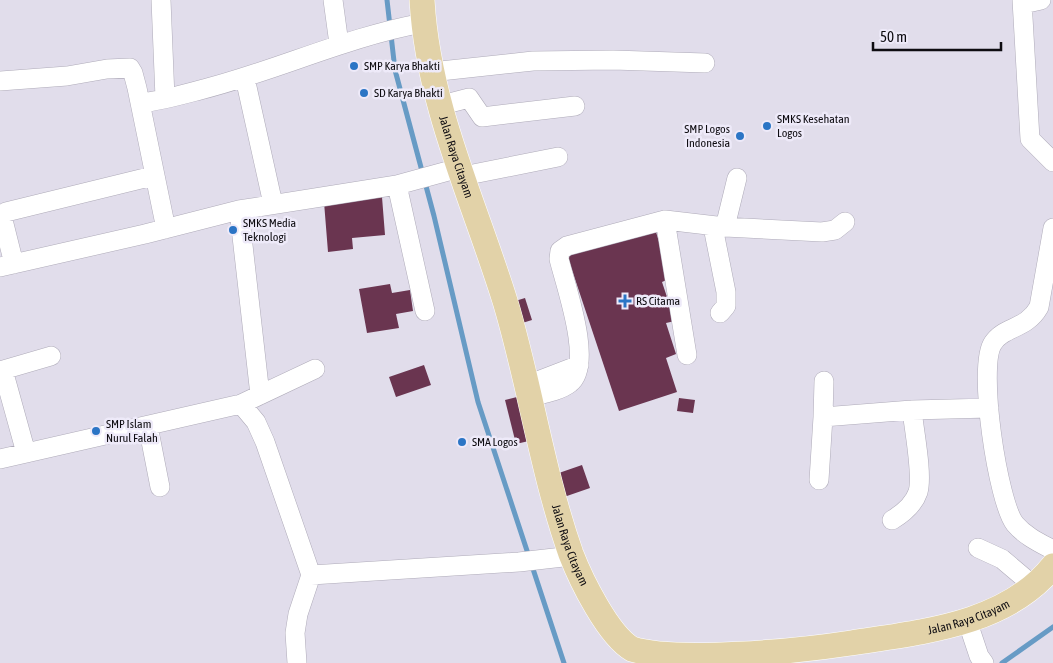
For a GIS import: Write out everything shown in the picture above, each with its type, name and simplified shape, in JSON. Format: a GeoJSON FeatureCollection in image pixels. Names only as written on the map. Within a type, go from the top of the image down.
{"type":"FeatureCollection","features":[{"type":"Feature","properties":{"kind":"main road","name":"Jalan Raya Citayam"},"geometry":{"type":"LineString","coordinates":[[418,16],[438,106],[456,172],[505,301],[544,461],[572,556],[595,602],[619,640],[633,650],[652,657],[677,662],[756,657],[888,637],[967,620],[1002,607],[1035,587],[1053,566]]}},
{"type":"Feature","properties":{"kind":"street"},"geometry":{"type":"LineString","coordinates":[[161,0],[165,98]]}},
{"type":"Feature","properties":{"kind":"street"},"geometry":{"type":"LineString","coordinates":[[333,0],[339,44]]}},
{"type":"Feature","properties":{"kind":"street"},"geometry":{"type":"LineString","coordinates":[[1041,0],[1022,2],[1030,139],[1053,162]]}},
{"type":"Feature","properties":{"kind":"street"},"geometry":{"type":"LineString","coordinates":[[140,102],[165,98],[245,78],[339,44],[374,34],[418,16]]}},
{"type":"Feature","properties":{"kind":"street"},"geometry":{"type":"LineString","coordinates":[[431,72],[533,61],[613,60],[706,63]]}},
{"type":"Feature","properties":{"kind":"street"},"geometry":{"type":"LineString","coordinates":[[0,81],[67,76],[115,68],[130,68],[134,73],[153,176],[166,229]]}},
{"type":"Feature","properties":{"kind":"street"},"geometry":{"type":"LineString","coordinates":[[245,78],[273,204]]}},
{"type":"Feature","properties":{"kind":"street"},"geometry":{"type":"LineString","coordinates":[[438,106],[469,98],[482,117],[575,106]]}},
{"type":"Feature","properties":{"kind":"street"},"geometry":{"type":"LineString","coordinates":[[153,176],[6,212],[3,220],[7,266],[239,210],[402,183],[456,172],[558,157]]}},
{"type":"Feature","properties":{"kind":"street"},"geometry":{"type":"LineString","coordinates":[[720,313],[726,306],[726,292],[719,227],[736,178]]}},
{"type":"Feature","properties":{"kind":"street"},"geometry":{"type":"LineString","coordinates":[[402,183],[425,311]]}},
{"type":"Feature","properties":{"kind":"street"},"geometry":{"type":"LineString","coordinates":[[239,210],[260,395]]}},
{"type":"Feature","properties":{"kind":"street"},"geometry":{"type":"LineString","coordinates":[[665,220],[687,355]]}},
{"type":"Feature","properties":{"kind":"street"},"geometry":{"type":"LineString","coordinates":[[528,391],[579,365],[580,344],[559,259],[560,252],[567,246],[665,220],[719,227],[822,232],[835,230],[845,222]]}},
{"type":"Feature","properties":{"kind":"street"},"geometry":{"type":"LineString","coordinates":[[1053,228],[1039,307],[1033,318],[993,342],[988,354],[989,408],[1005,507],[1015,524],[1029,537],[1053,550]]}},
{"type":"Feature","properties":{"kind":"street"},"geometry":{"type":"LineString","coordinates":[[26,453],[2,370],[51,356]]}},
{"type":"Feature","properties":{"kind":"street"},"geometry":{"type":"LineString","coordinates":[[0,459],[241,404],[315,369]]}},
{"type":"Feature","properties":{"kind":"street"},"geometry":{"type":"LineString","coordinates":[[819,480],[824,381]]}},
{"type":"Feature","properties":{"kind":"street"},"geometry":{"type":"LineString","coordinates":[[241,404],[256,422],[265,442],[311,576],[296,624],[297,663]]}},
{"type":"Feature","properties":{"kind":"street"},"geometry":{"type":"LineString","coordinates":[[823,417],[912,410],[989,408]]}},
{"type":"Feature","properties":{"kind":"street"},"geometry":{"type":"LineString","coordinates":[[892,520],[908,507],[918,492],[920,482],[912,410]]}},
{"type":"Feature","properties":{"kind":"street"},"geometry":{"type":"LineString","coordinates":[[148,426],[160,487]]}},
{"type":"Feature","properties":{"kind":"street"},"geometry":{"type":"LineString","coordinates":[[978,548],[1002,558],[1035,587]]}},
{"type":"Feature","properties":{"kind":"street"},"geometry":{"type":"LineString","coordinates":[[311,576],[547,560],[572,556]]}},
{"type":"Feature","properties":{"kind":"street"},"geometry":{"type":"LineString","coordinates":[[967,620],[982,660]]}},
{"type":"Feature","properties":{"kind":"building"},"geometry":{"type":"Polygon","coordinates":[[[382,197],[385,235],[352,238],[353,249],[328,252],[324,202],[382,197]]]}},
{"type":"Feature","properties":{"kind":"building","name":"RS Citama"},"geometry":{"type":"Polygon","coordinates":[[[654,226],[671,278],[662,282],[675,321],[666,323],[676,354],[666,358],[677,392],[619,411],[567,255],[654,226]]]}},
{"type":"Feature","properties":{"kind":"building"},"geometry":{"type":"Polygon","coordinates":[[[390,284],[392,293],[410,290],[413,311],[396,314],[399,328],[367,333],[359,289],[390,284]]]}},
{"type":"Feature","properties":{"kind":"building"},"geometry":{"type":"Polygon","coordinates":[[[525,298],[532,320],[519,324],[512,302],[525,298]]]}},
{"type":"Feature","properties":{"kind":"building"},"geometry":{"type":"Polygon","coordinates":[[[424,365],[431,385],[396,397],[389,377],[424,365]]]}},
{"type":"Feature","properties":{"kind":"building"},"geometry":{"type":"Polygon","coordinates":[[[521,396],[533,440],[516,444],[505,400],[521,396]]]}},
{"type":"Feature","properties":{"kind":"building"},"geometry":{"type":"Polygon","coordinates":[[[679,398],[695,400],[693,413],[677,411],[679,398]]]}},
{"type":"Feature","properties":{"kind":"building"},"geometry":{"type":"Polygon","coordinates":[[[582,465],[590,488],[564,497],[556,474],[582,465]]]}},
{"type":"Feature","properties":{"kind":"waterway"},"geometry":{"type":"LineString","coordinates":[[387,0],[395,70],[434,216],[478,402],[564,663]]}},
{"type":"Feature","properties":{"kind":"waterway"},"geometry":{"type":"LineString","coordinates":[[1002,663],[1053,627]]}},
{"type":"Feature","properties":{"kind":"place","name":"SMP Karya Bhakti"},"geometry":{"type":"Point","coordinates":[354,66]}},
{"type":"Feature","properties":{"kind":"place","name":"SD Karya Bhakti"},"geometry":{"type":"Point","coordinates":[364,93]}},
{"type":"Feature","properties":{"kind":"place","name":"SMKS Kesehatan Logos"},"geometry":{"type":"Point","coordinates":[767,126]}},
{"type":"Feature","properties":{"kind":"place","name":"SMP Logos Indonesia"},"geometry":{"type":"Point","coordinates":[740,136]}},
{"type":"Feature","properties":{"kind":"place","name":"SMKS Media Teknologi"},"geometry":{"type":"Point","coordinates":[233,230]}},
{"type":"Feature","properties":{"kind":"place","name":"RS Citama"},"geometry":{"type":"Point","coordinates":[625,301]}},
{"type":"Feature","properties":{"kind":"place","name":"SMP Islam Nurul Falah"},"geometry":{"type":"Point","coordinates":[96,431]}},
{"type":"Feature","properties":{"kind":"place","name":"SMA Logos"},"geometry":{"type":"Point","coordinates":[462,442]}}]}
